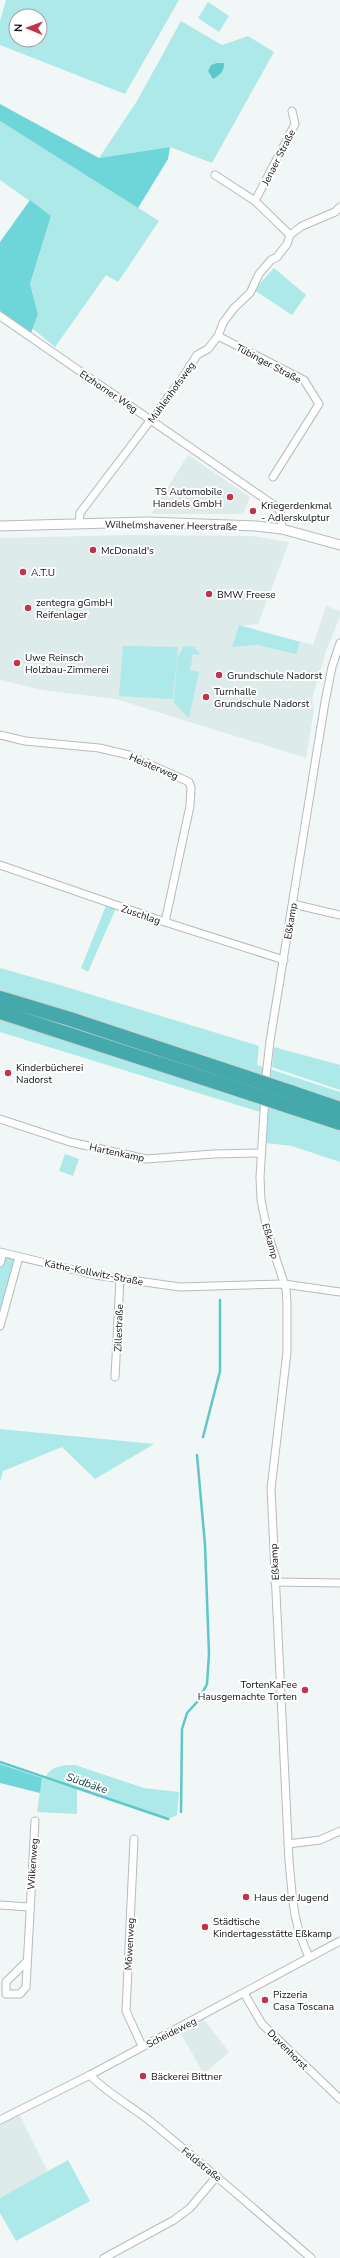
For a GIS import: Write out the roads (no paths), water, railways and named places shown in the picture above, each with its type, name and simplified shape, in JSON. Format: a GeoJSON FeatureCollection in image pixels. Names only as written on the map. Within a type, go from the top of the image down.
{"type":"FeatureCollection","features":[{"type":"Feature","properties":{"kind":"highway"},"geometry":{"type":"LineString","coordinates":[[0,998],[70,1019],[241,1083],[288,1106],[340,1123]]}},
{"type":"Feature","properties":{"kind":"highway"},"geometry":{"type":"LineString","coordinates":[[0,1012],[241,1083],[290,1092],[340,1109]]}},
{"type":"Feature","properties":{"kind":"street","name":"Jenaer Straße"},"geometry":{"type":"LineString","coordinates":[[255,201],[295,124],[292,111]]}},
{"type":"Feature","properties":{"kind":"street"},"geometry":{"type":"LineString","coordinates":[[215,175],[255,201],[290,235]]}},
{"type":"Feature","properties":{"kind":"street","name":"Mühlenhofsweg"},"geometry":{"type":"LineString","coordinates":[[79,524],[80,513],[181,380],[197,355],[208,349],[218,336],[223,323],[234,308],[250,293],[259,274],[270,260],[277,257],[290,235],[302,226],[335,212],[340,207]]}},
{"type":"Feature","properties":{"kind":"street","name":"Etzhorner Weg"},"geometry":{"type":"LineString","coordinates":[[0,316],[151,420],[280,512],[282,529]]}},
{"type":"Feature","properties":{"kind":"street","name":"Tübinger Straße"},"geometry":{"type":"LineString","coordinates":[[218,336],[304,380],[319,404],[273,478]]}},
{"type":"Feature","properties":{"kind":"street","name":"Wilhelmshavener Heerstraße"},"geometry":{"type":"LineString","coordinates":[[0,526],[154,522],[282,529],[340,545]]}},
{"type":"Feature","properties":{"kind":"street","name":"Eßkamp"},"geometry":{"type":"LineString","coordinates":[[309,1957],[298,1934],[293,1912],[288,1844],[271,1484],[288,1340],[287,1304],[284,1284],[268,1234],[261,1200],[261,1153],[268,1057],[326,694],[332,667],[340,643]]}},
{"type":"Feature","properties":{"kind":"street","name":"Heisterweg"},"geometry":{"type":"LineString","coordinates":[[0,735],[25,741],[99,748],[129,755],[189,782],[191,788],[190,806],[165,922]]}},
{"type":"Feature","properties":{"kind":"street","name":"Zuschlag"},"geometry":{"type":"LineString","coordinates":[[0,865],[165,922],[284,960]]}},
{"type":"Feature","properties":{"kind":"street"},"geometry":{"type":"LineString","coordinates":[[293,904],[340,914]]}},
{"type":"Feature","properties":{"kind":"street","name":"Hartenkamp"},"geometry":{"type":"LineString","coordinates":[[0,1119],[70,1142],[146,1159],[214,1154],[261,1153]]}},
{"type":"Feature","properties":{"kind":"street"},"geometry":{"type":"LineString","coordinates":[[0,1263],[1,1252]]}},
{"type":"Feature","properties":{"kind":"street","name":"Käthe-Kollwitz-Straße"},"geometry":{"type":"LineString","coordinates":[[1,1252],[120,1279],[180,1286],[284,1284],[340,1292]]}},
{"type":"Feature","properties":{"kind":"street"},"geometry":{"type":"LineString","coordinates":[[0,1326],[19,1257]]}},
{"type":"Feature","properties":{"kind":"street","name":"Zillestraße"},"geometry":{"type":"LineString","coordinates":[[115,1377],[120,1279]]}},
{"type":"Feature","properties":{"kind":"street"},"geometry":{"type":"LineString","coordinates":[[275,1582],[340,1583]]}},
{"type":"Feature","properties":{"kind":"street","name":"Wilkenweg"},"geometry":{"type":"LineString","coordinates":[[27,1960],[6,1982],[6,1994],[20,1994],[26,1987],[29,1907],[35,1821]]}},
{"type":"Feature","properties":{"kind":"street"},"geometry":{"type":"LineString","coordinates":[[288,1844],[320,1840],[340,1831]]}},
{"type":"Feature","properties":{"kind":"street","name":"Möwenweg"},"geometry":{"type":"LineString","coordinates":[[134,1839],[126,2011],[142,2046]]}},
{"type":"Feature","properties":{"kind":"street"},"geometry":{"type":"LineString","coordinates":[[0,1905],[29,1907]]}},
{"type":"Feature","properties":{"kind":"street","name":"Scheideweg"},"geometry":{"type":"LineString","coordinates":[[0,2120],[90,2075],[340,1941]]}},
{"type":"Feature","properties":{"kind":"street","name":"Duvenhorst"},"geometry":{"type":"LineString","coordinates":[[244,1993],[262,2024],[340,2099]]}},
{"type":"Feature","properties":{"kind":"street","name":"Feldstraße"},"geometry":{"type":"LineString","coordinates":[[90,2075],[114,2098],[150,2121],[217,2176],[311,2258]]}},
{"type":"Feature","properties":{"kind":"street"},"geometry":{"type":"LineString","coordinates":[[104,2258],[174,2220],[190,2208],[217,2176]]}},
{"type":"Feature","properties":{"kind":"waterway"},"geometry":{"type":"LineString","coordinates":[[203,1437],[220,1371],[220,1300]]}},
{"type":"Feature","properties":{"kind":"waterway"},"geometry":{"type":"LineString","coordinates":[[181,1812],[182,1729],[187,1713],[198,1701],[207,1684],[209,1654],[205,1545],[197,1455]]}},
{"type":"Feature","properties":{"kind":"waterway","name":"Südbäke"},"geometry":{"type":"LineString","coordinates":[[0,1762],[168,1819]]}},
{"type":"Feature","properties":{"kind":"place","name":"TS Automobile Handels GmbH"},"geometry":{"type":"Point","coordinates":[230,497]}},
{"type":"Feature","properties":{"kind":"place","name":"Kriegerdenkmal - Adlerskulptur"},"geometry":{"type":"Point","coordinates":[253,511]}},
{"type":"Feature","properties":{"kind":"place","name":"McDonald's"},"geometry":{"type":"Point","coordinates":[93,550]}},
{"type":"Feature","properties":{"kind":"place","name":"A.T.U"},"geometry":{"type":"Point","coordinates":[23,572]}},
{"type":"Feature","properties":{"kind":"place","name":"BMW Freese"},"geometry":{"type":"Point","coordinates":[209,594]}},
{"type":"Feature","properties":{"kind":"place","name":"zentegra gGmbH Reifenlager"},"geometry":{"type":"Point","coordinates":[28,608]}},
{"type":"Feature","properties":{"kind":"place","name":"Uwe Reinsch Holzbau-Zimmerei"},"geometry":{"type":"Point","coordinates":[17,663]}},
{"type":"Feature","properties":{"kind":"place","name":"Grundschule Nadorst"},"geometry":{"type":"Point","coordinates":[219,675]}},
{"type":"Feature","properties":{"kind":"place","name":"Turnhalle Grundschule Nadorst"},"geometry":{"type":"Point","coordinates":[206,697]}},
{"type":"Feature","properties":{"kind":"place","name":"Kinderbücherei Nadorst"},"geometry":{"type":"Point","coordinates":[8,1073]}},
{"type":"Feature","properties":{"kind":"place","name":"TortenKaFee Hausgemachte Torten"},"geometry":{"type":"Point","coordinates":[305,1690]}},
{"type":"Feature","properties":{"kind":"place","name":"Haus der Jugend"},"geometry":{"type":"Point","coordinates":[246,1897]}},
{"type":"Feature","properties":{"kind":"place","name":"Städtische Kindertagesstätte Eßkamp"},"geometry":{"type":"Point","coordinates":[205,1927]}},
{"type":"Feature","properties":{"kind":"place","name":"Pizzeria Casa Toscana"},"geometry":{"type":"Point","coordinates":[265,2000]}},
{"type":"Feature","properties":{"kind":"place","name":"Bäckerei Bittner"},"geometry":{"type":"Point","coordinates":[143,2076]}}]}
